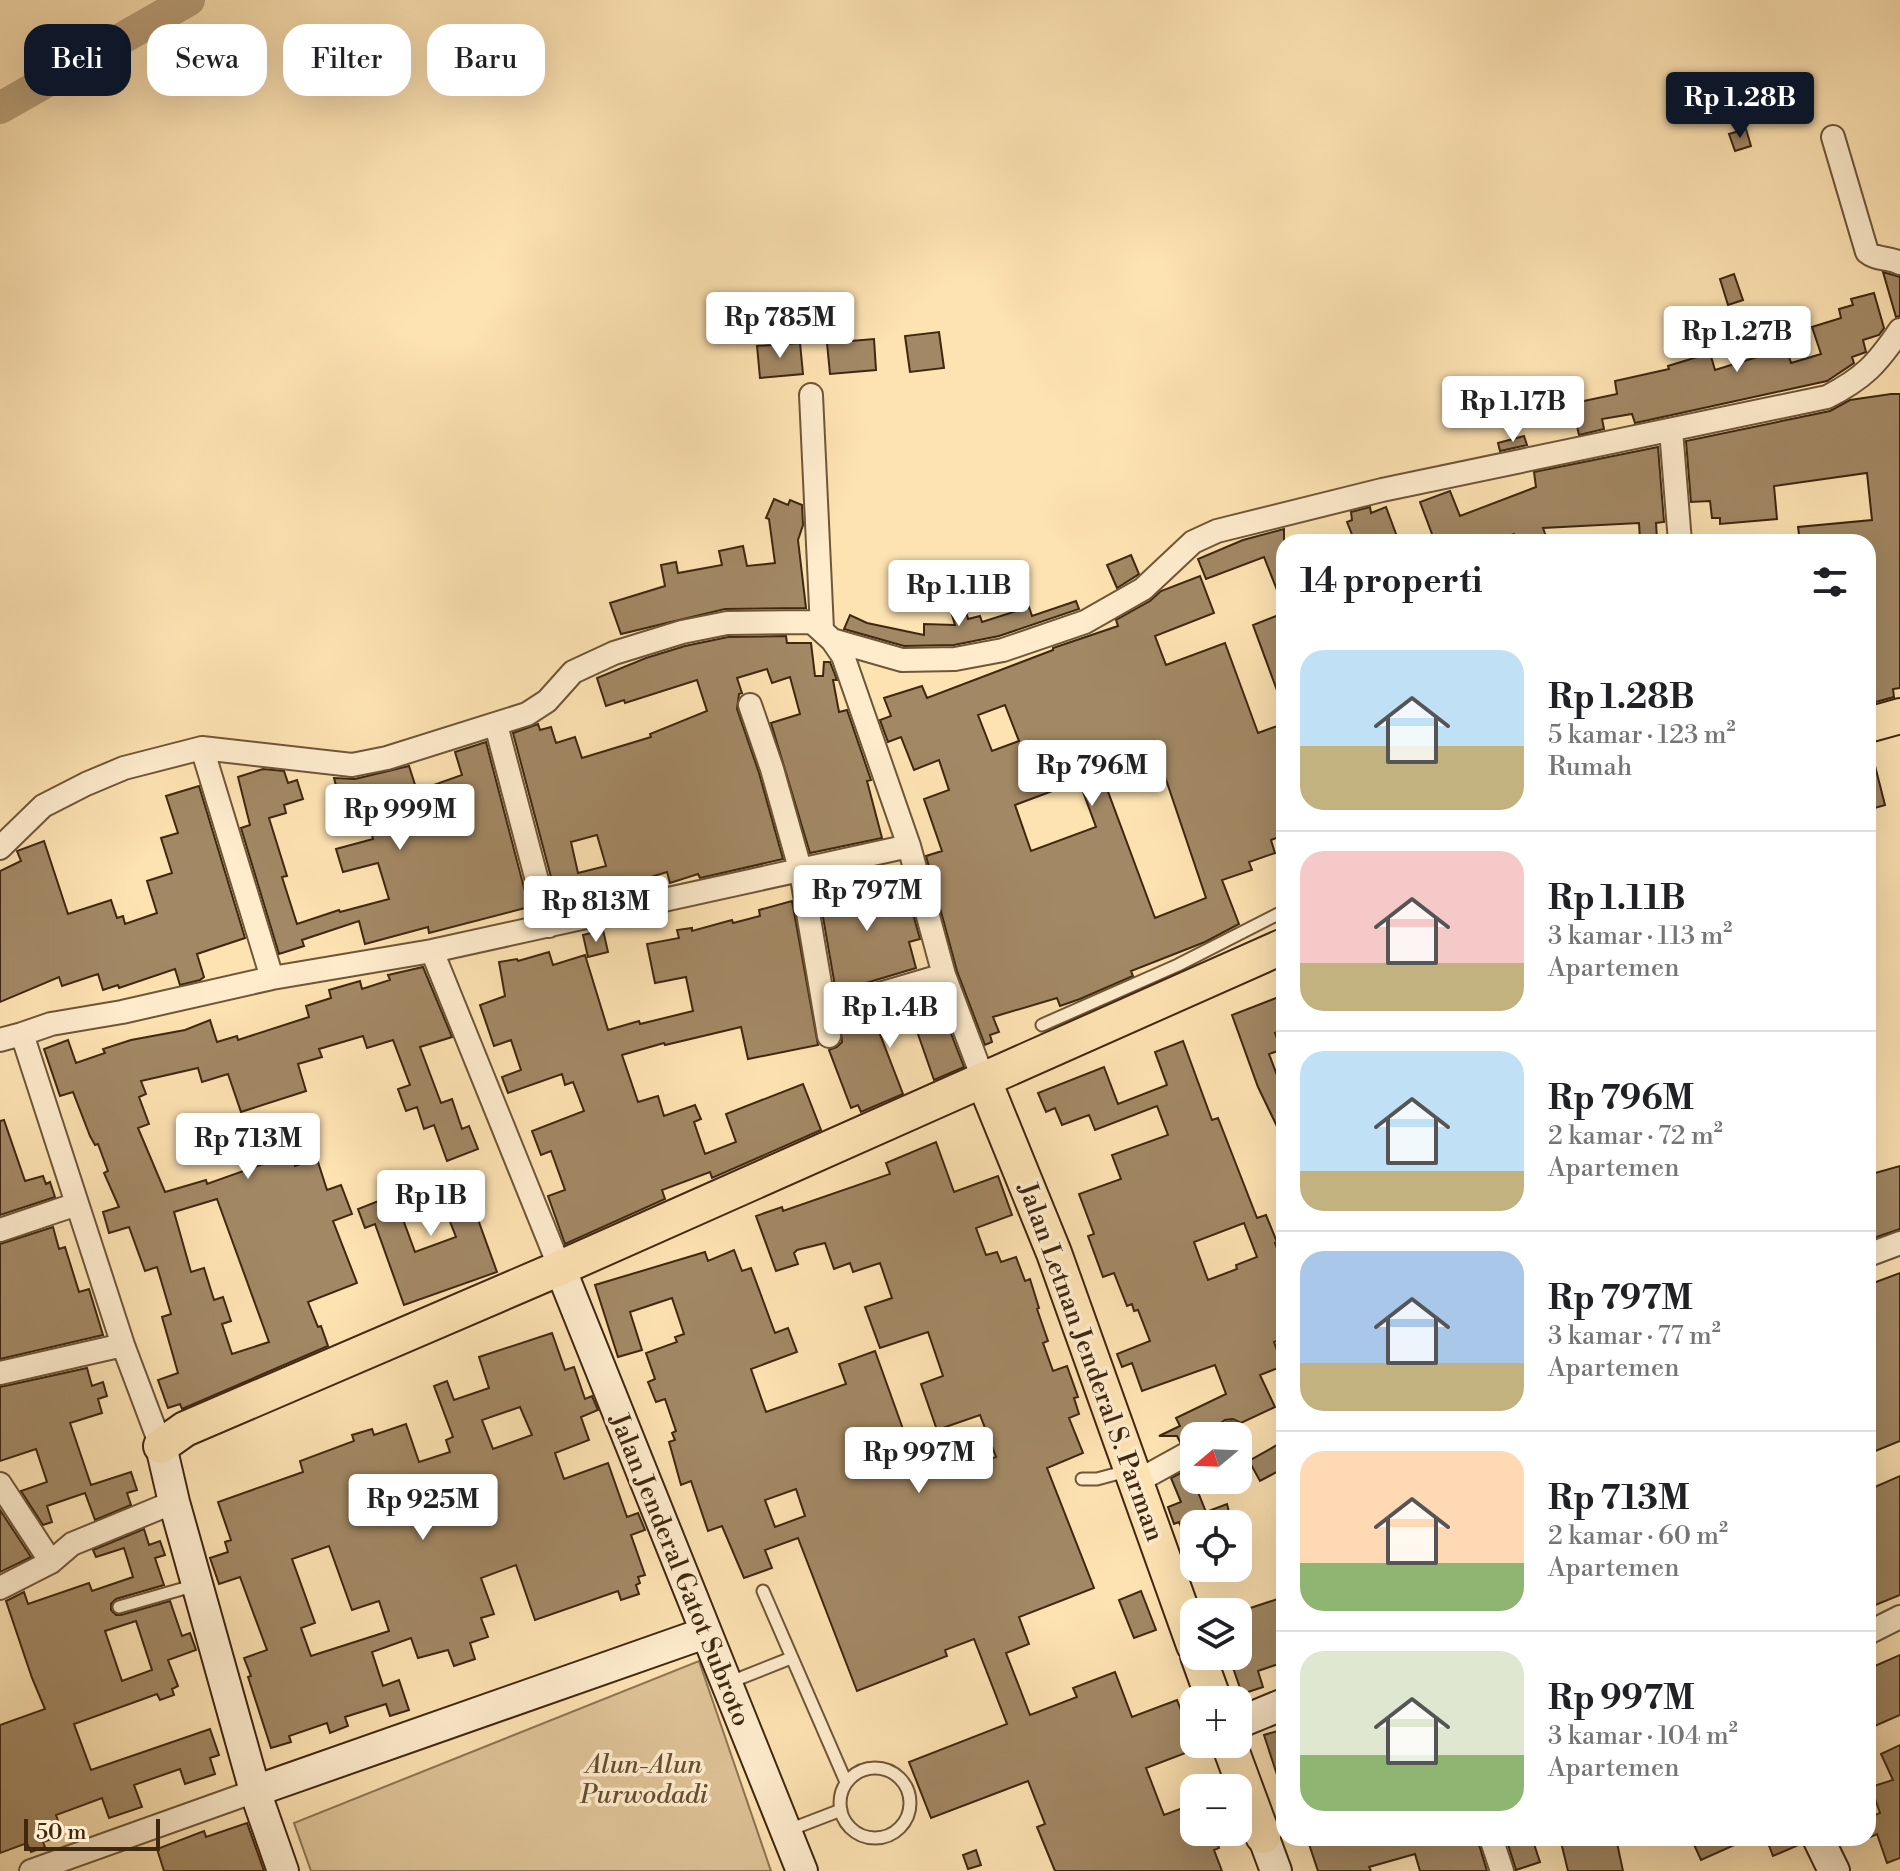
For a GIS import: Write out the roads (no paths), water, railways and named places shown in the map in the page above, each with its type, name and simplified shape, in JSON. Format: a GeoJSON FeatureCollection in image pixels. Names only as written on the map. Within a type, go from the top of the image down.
{"type":"FeatureCollection","features":[{"type":"Feature","properties":{"kind":"main road"},"geometry":{"type":"LineString","coordinates":[[1876,723],[1900,716]]}},
{"type":"Feature","properties":{"kind":"main road"},"geometry":{"type":"LineString","coordinates":[[283,1871],[255,1791],[161,1446],[185,1429],[560,1268],[1276,950]]}},
{"type":"Feature","properties":{"kind":"main road","name":"Jalan Letnan Jenderal S. Parman"},"geometry":{"type":"LineString","coordinates":[[984,1081],[1054,1253],[1180,1606]]}},
{"type":"Feature","properties":{"kind":"main road","name":"Jalan Jenderal Gatot Subroto"},"geometry":{"type":"LineString","coordinates":[[560,1268],[802,1871]]}},
{"type":"Feature","properties":{"kind":"main road"},"geometry":{"type":"LineString","coordinates":[[255,1791],[705,1633]]}},
{"type":"Feature","properties":{"kind":"main road"},"geometry":{"type":"LineString","coordinates":[[1252,1717],[1276,1707]]}},
{"type":"Feature","properties":{"kind":"main road"},"geometry":{"type":"LineString","coordinates":[[1234,1758],[1276,1871]]}},
{"type":"Feature","properties":{"kind":"main road"},"geometry":{"type":"LineString","coordinates":[[1263,1836],[1264,1871]]}},
{"type":"Feature","properties":{"kind":"main road"},"geometry":{"type":"LineString","coordinates":[[1822,1846],[1834,1871]]}},
{"type":"Feature","properties":{"kind":"street"},"geometry":{"type":"LineString","coordinates":[[1833,137],[1867,252],[1872,257],[1893,259],[1900,263]]}},
{"type":"Feature","properties":{"kind":"street"},"geometry":{"type":"LineString","coordinates":[[827,635],[902,660],[955,659],[1003,650],[1085,622],[1143,589],[1193,542],[1217,531],[1382,490],[1827,397],[1869,372],[1900,330]]}},
{"type":"Feature","properties":{"kind":"street"},"geometry":{"type":"LineString","coordinates":[[811,395],[827,635]]}},
{"type":"Feature","properties":{"kind":"street"},"geometry":{"type":"LineString","coordinates":[[1671,430],[1679,534]]}},
{"type":"Feature","properties":{"kind":"street"},"geometry":{"type":"LineString","coordinates":[[0,848],[43,806],[124,768],[202,748],[352,765],[387,758],[527,714],[547,701],[573,672],[614,653],[682,632],[727,623],[812,622],[843,656],[909,846],[944,975],[984,1081]]}},
{"type":"Feature","properties":{"kind":"street"},"geometry":{"type":"LineString","coordinates":[[750,705],[801,872],[829,1036]]}},
{"type":"Feature","properties":{"kind":"street"},"geometry":{"type":"LineString","coordinates":[[496,725],[549,926]]}},
{"type":"Feature","properties":{"kind":"street"},"geometry":{"type":"LineString","coordinates":[[202,748],[272,978]]}},
{"type":"Feature","properties":{"kind":"street"},"geometry":{"type":"LineString","coordinates":[[0,1040],[51,1024],[122,1012],[272,978],[432,951],[909,846]]}},
{"type":"Feature","properties":{"kind":"street"},"geometry":{"type":"LineString","coordinates":[[432,951],[560,1268]]}},
{"type":"Feature","properties":{"kind":"street"},"geometry":{"type":"LineString","coordinates":[[825,1010],[944,975]]}},
{"type":"Feature","properties":{"kind":"street"},"geometry":{"type":"LineString","coordinates":[[22,1034],[123,1345],[161,1446]]}},
{"type":"Feature","properties":{"kind":"street"},"geometry":{"type":"LineString","coordinates":[[0,1230],[77,1204]]}},
{"type":"Feature","properties":{"kind":"street"},"geometry":{"type":"LineString","coordinates":[[1876,1252],[1900,1243]]}},
{"type":"Feature","properties":{"kind":"street"},"geometry":{"type":"LineString","coordinates":[[0,1373],[123,1345]]}},
{"type":"Feature","properties":{"kind":"street"},"geometry":{"type":"LineString","coordinates":[[1134,1476],[1180,1456]]}},
{"type":"Feature","properties":{"kind":"street"},"geometry":{"type":"LineString","coordinates":[[0,1484],[51,1562]]}},
{"type":"Feature","properties":{"kind":"street"},"geometry":{"type":"LineString","coordinates":[[0,1588],[51,1562],[72,1544],[174,1502]]}},
{"type":"Feature","properties":{"kind":"street"},"geometry":{"type":"LineString","coordinates":[[1876,1629],[1900,1617]]}},
{"type":"Feature","properties":{"kind":"street"},"geometry":{"type":"LineString","coordinates":[[31,1871],[255,1791]]}},
{"type":"Feature","properties":{"kind":"street"},"geometry":{"type":"LineString","coordinates":[[1494,1846],[1502,1871]]}},
{"type":"Feature","properties":{"kind":"lane"},"geometry":{"type":"LineString","coordinates":[[1042,1025],[1178,965],[1276,915]]}},
{"type":"Feature","properties":{"kind":"lane"},"geometry":{"type":"LineString","coordinates":[[1082,1479],[1134,1476]]}},
{"type":"Feature","properties":{"kind":"lane"},"geometry":{"type":"LineString","coordinates":[[119,1607],[197,1584]]}},
{"type":"Feature","properties":{"kind":"lane"},"geometry":{"type":"LineString","coordinates":[[763,1591],[846,1782]]}},
{"type":"Feature","properties":{"kind":"lane"},"geometry":{"type":"LineString","coordinates":[[726,1683],[791,1658]]}},
{"type":"Feature","properties":{"kind":"lane"},"geometry":{"type":"LineString","coordinates":[[872,1767],[893,1772],[907,1787],[910,1808],[900,1828],[880,1838],[857,1834],[848,1826],[841,1810],[841,1793],[846,1782],[853,1775],[872,1767]]}},
{"type":"Feature","properties":{"kind":"lane"},"geometry":{"type":"LineString","coordinates":[[785,1831],[841,1810]]}},
{"type":"Feature","properties":{"kind":"waterway"},"geometry":{"type":"LineString","coordinates":[[0,108],[189,0]]}},
{"type":"Feature","properties":{"kind":"park label","name":"Alun-Alun Purwodadi"},"geometry":{"type":"Point","coordinates":[644,1780]}}]}
